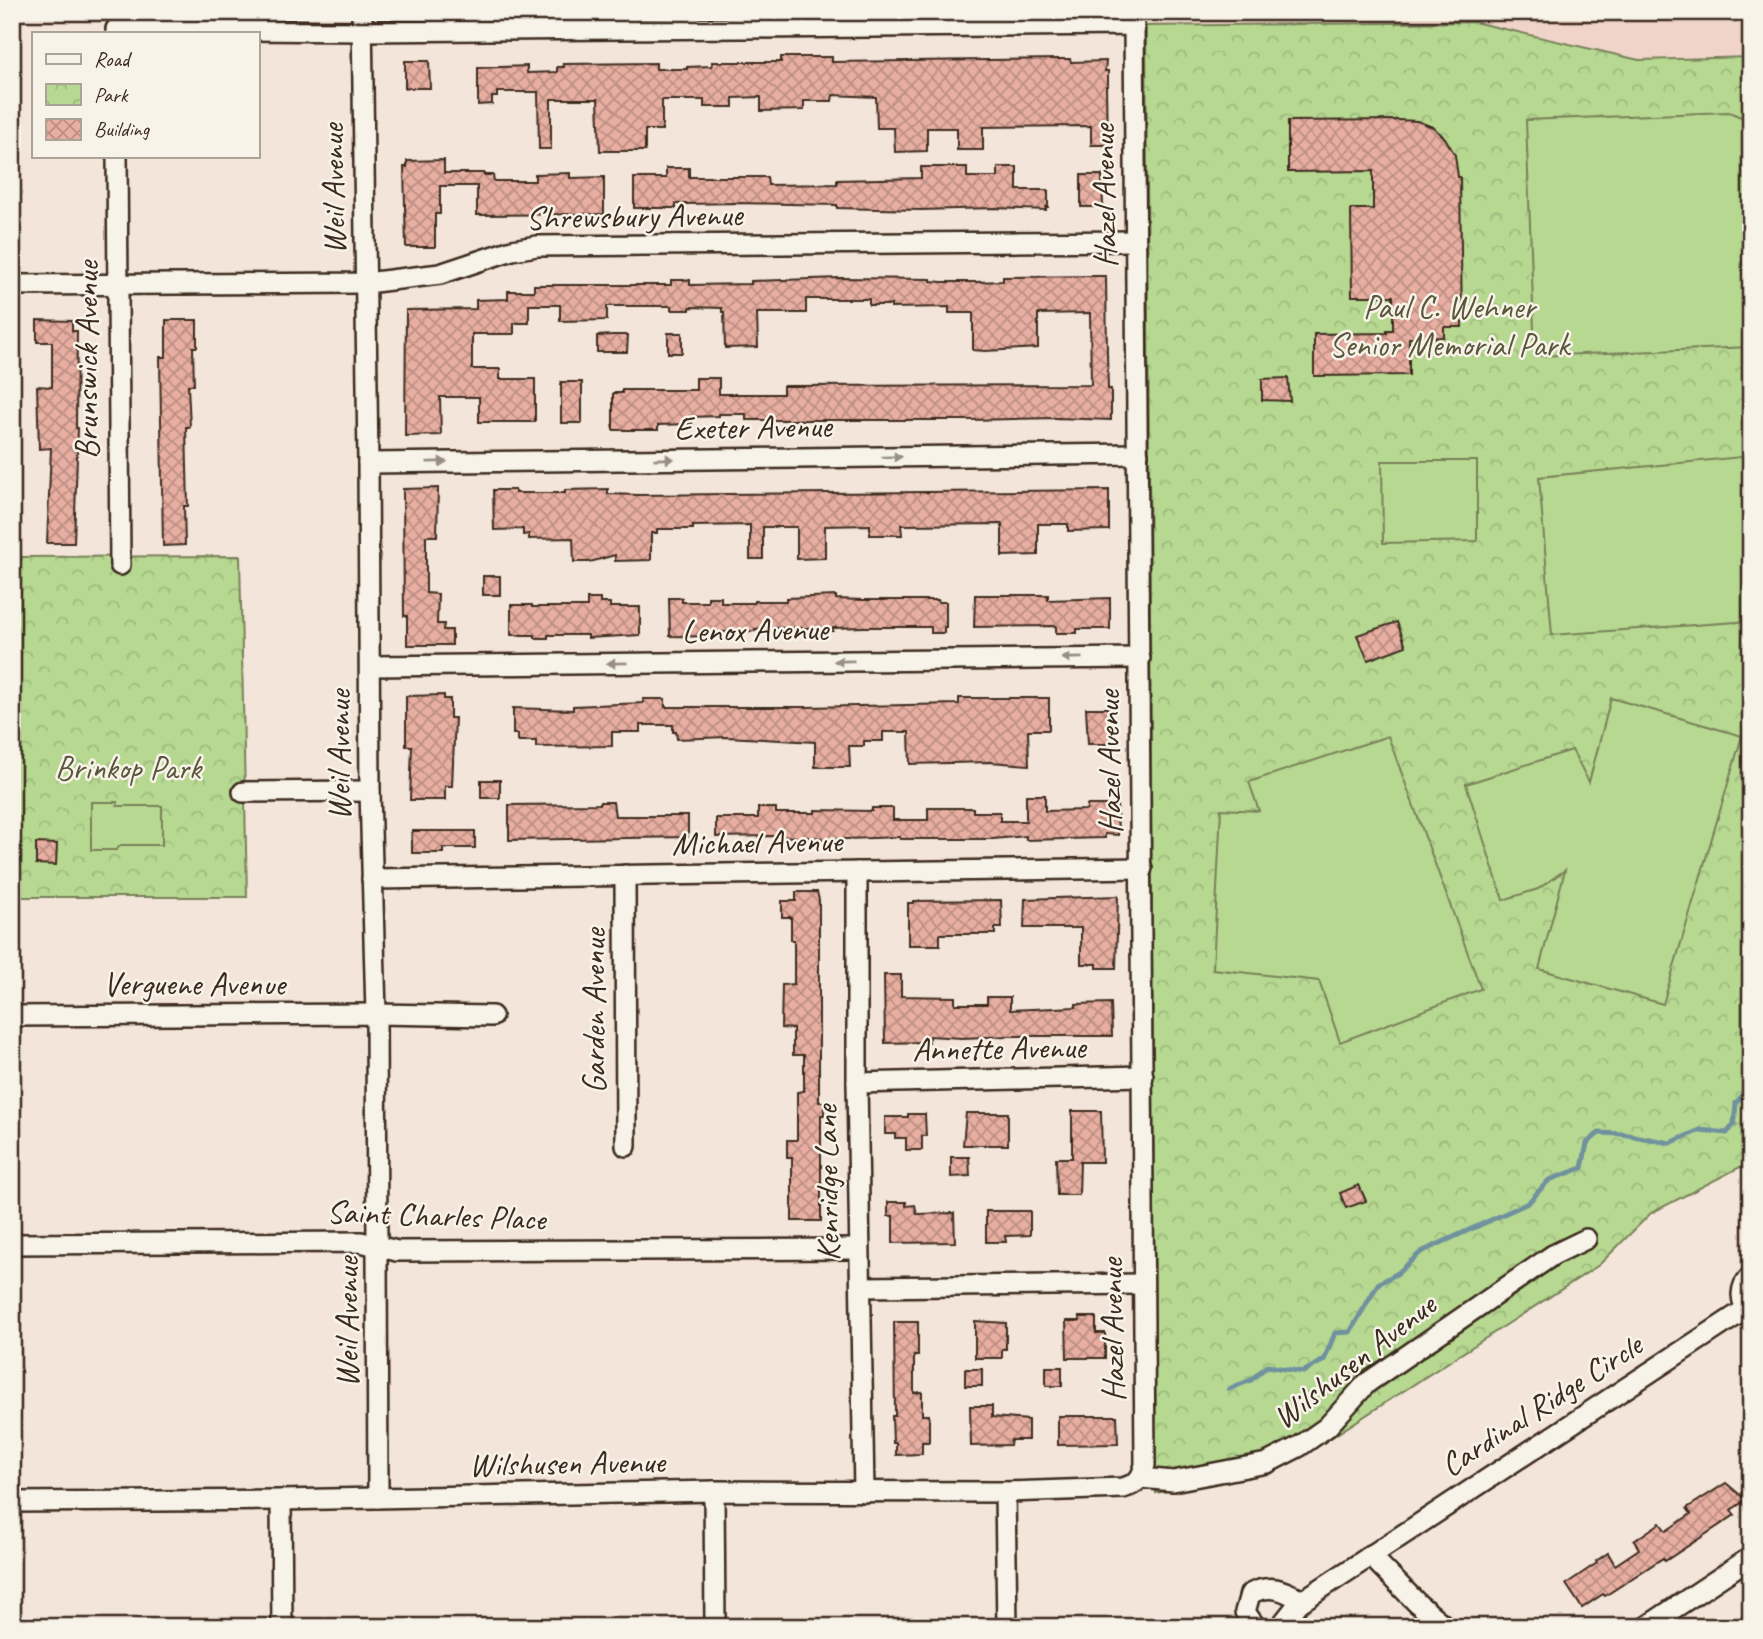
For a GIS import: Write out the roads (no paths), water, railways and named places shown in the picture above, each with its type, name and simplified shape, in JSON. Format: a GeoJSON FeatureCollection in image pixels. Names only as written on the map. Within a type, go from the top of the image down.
{"type":"FeatureCollection","features":[{"type":"Feature","properties":{"kind":"street","name":"Hazel Avenue"},"geometry":{"type":"LineString","coordinates":[[362,22],[1134,24],[1145,1465],[1141,1478]]}},
{"type":"Feature","properties":{"kind":"street"},"geometry":{"type":"LineString","coordinates":[[116,25],[362,22]]}},
{"type":"Feature","properties":{"kind":"street","name":"Weil Avenue"},"geometry":{"type":"LineString","coordinates":[[362,22],[370,791],[376,1014],[379,1498]]}},
{"type":"Feature","properties":{"kind":"street","name":"Brunswick Avenue"},"geometry":{"type":"LineString","coordinates":[[117,158],[120,565]]}},
{"type":"Feature","properties":{"kind":"street","name":"Shrewsbury Avenue"},"geometry":{"type":"LineString","coordinates":[[12,285],[366,283],[439,274],[512,250],[537,246],[1136,241]]}},
{"type":"Feature","properties":{"kind":"street","name":"Exeter Avenue"},"geometry":{"type":"LineString","coordinates":[[368,463],[1138,453]]}},
{"type":"Feature","properties":{"kind":"street","name":"Lenox Avenue"},"geometry":{"type":"LineString","coordinates":[[370,666],[1140,658]]}},
{"type":"Feature","properties":{"kind":"street"},"geometry":{"type":"LineString","coordinates":[[243,792],[370,791]]}},
{"type":"Feature","properties":{"kind":"street","name":"Michael Avenue"},"geometry":{"type":"LineString","coordinates":[[372,879],[1142,868]]}},
{"type":"Feature","properties":{"kind":"street","name":"Kenridge Lane"},"geometry":{"type":"LineString","coordinates":[[857,872],[857,1083],[864,1492]]}},
{"type":"Feature","properties":{"kind":"street","name":"Garden Avenue"},"geometry":{"type":"LineString","coordinates":[[625,875],[626,1146]]}},
{"type":"Feature","properties":{"kind":"street","name":"Verguene Avenue"},"geometry":{"type":"LineString","coordinates":[[12,1016],[492,1016]]}},
{"type":"Feature","properties":{"kind":"street","name":"Annette Avenue"},"geometry":{"type":"LineString","coordinates":[[857,1083],[1143,1076]]}},
{"type":"Feature","properties":{"kind":"street","name":"Wilshusen Avenue"},"geometry":{"type":"LineString","coordinates":[[12,1502],[281,1500],[714,1491],[1005,1492],[1123,1488],[1134,1485],[1141,1478],[1173,1480],[1267,1463],[1300,1447],[1327,1427],[1367,1383],[1553,1255],[1586,1239]]}},
{"type":"Feature","properties":{"kind":"street","name":"Saint Charles Place"},"geometry":{"type":"LineString","coordinates":[[12,1244],[361,1242],[397,1251],[859,1249]]}},
{"type":"Feature","properties":{"kind":"street","name":"Cardinal Ridge Circle"},"geometry":{"type":"LineString","coordinates":[[1280,1627],[1302,1601],[1370,1555],[1749,1311],[1741,1294],[1742,1287],[1751,1276]]}},
{"type":"Feature","properties":{"kind":"street"},"geometry":{"type":"LineString","coordinates":[[861,1287],[1142,1284]]}},
{"type":"Feature","properties":{"kind":"street"},"geometry":{"type":"LineString","coordinates":[[714,1491],[715,1627]]}},
{"type":"Feature","properties":{"kind":"street"},"geometry":{"type":"LineString","coordinates":[[1005,1492],[1007,1627]]}},
{"type":"Feature","properties":{"kind":"street"},"geometry":{"type":"LineString","coordinates":[[281,1500],[282,1627]]}},
{"type":"Feature","properties":{"kind":"street"},"geometry":{"type":"LineString","coordinates":[[1370,1555],[1417,1604],[1446,1627]]}},
{"type":"Feature","properties":{"kind":"street"},"geometry":{"type":"LineString","coordinates":[[1647,1627],[1751,1557]]}},
{"type":"Feature","properties":{"kind":"street"},"geometry":{"type":"LineString","coordinates":[[1256,1627],[1245,1612],[1250,1594],[1267,1587],[1286,1591],[1302,1601]]}},
{"type":"Feature","properties":{"kind":"waterway"},"geometry":{"type":"LineString","coordinates":[[1229,1389],[1251,1380],[1267,1366],[1303,1372],[1324,1360],[1335,1333],[1350,1332],[1378,1284],[1398,1273],[1421,1252],[1528,1203],[1549,1180],[1582,1168],[1587,1143],[1599,1133],[1623,1134],[1670,1143],[1700,1130],[1727,1133],[1734,1124],[1736,1103],[1743,1095],[1751,1072]]}},
{"type":"Feature","properties":{"kind":"park label","name":"Paul C. Wehner Senior Memorial Park"},"geometry":{"type":"Point","coordinates":[1449,326]}},
{"type":"Feature","properties":{"kind":"park label","name":"Brinkop Park"},"geometry":{"type":"Point","coordinates":[128,768]}}]}
